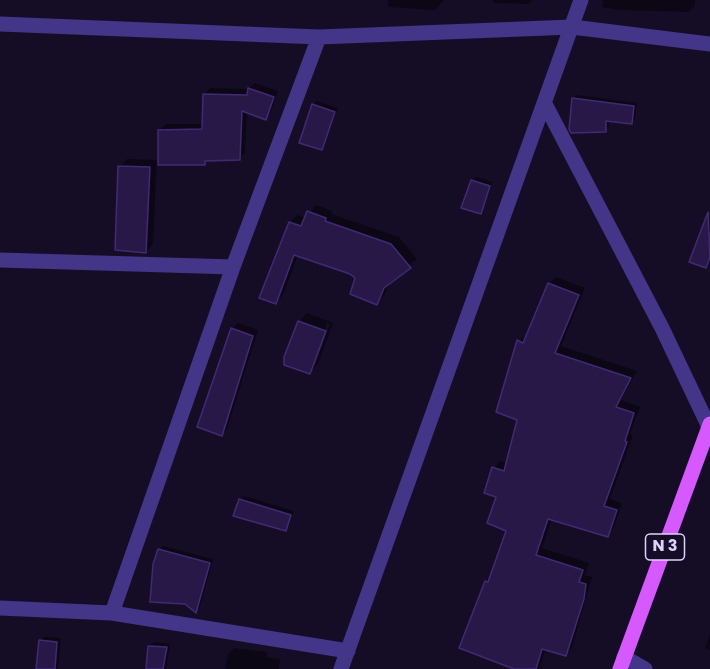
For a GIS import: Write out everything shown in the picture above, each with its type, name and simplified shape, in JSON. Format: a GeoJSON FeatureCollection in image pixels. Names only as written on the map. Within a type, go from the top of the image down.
{"type":"FeatureCollection","features":[{"type":"Feature","properties":{"kind":"main road","name":"N 3"},"geometry":{"type":"LineString","coordinates":[[622,663],[710,425]]}},
{"type":"Feature","properties":{"kind":"street"},"geometry":{"type":"LineString","coordinates":[[341,669],[581,0]]}},
{"type":"Feature","properties":{"kind":"street"},"geometry":{"type":"LineString","coordinates":[[0,24],[319,37],[572,27],[710,44]]}},
{"type":"Feature","properties":{"kind":"street"},"geometry":{"type":"LineString","coordinates":[[112,613],[233,267],[319,37]]}},
{"type":"Feature","properties":{"kind":"street"},"geometry":{"type":"LineString","coordinates":[[545,104],[710,425]]}},
{"type":"Feature","properties":{"kind":"street"},"geometry":{"type":"LineString","coordinates":[[0,260],[233,267]]}},
{"type":"Feature","properties":{"kind":"street"},"geometry":{"type":"LineString","coordinates":[[0,608],[112,613],[348,651]]}},
{"type":"Feature","properties":{"kind":"street"},"geometry":{"type":"LineString","coordinates":[[622,663],[645,669]]}},
{"type":"Feature","properties":{"kind":"building"},"geometry":{"type":"Polygon","coordinates":[[[248,88],[274,97],[266,120],[242,111],[240,160],[205,161],[205,165],[158,165],[158,130],[202,129],[203,94],[247,95],[248,88]]]}},
{"type":"Feature","properties":{"kind":"building"},"geometry":{"type":"Polygon","coordinates":[[[572,98],[634,106],[632,124],[606,121],[606,132],[571,133],[569,129],[572,98]]]}},
{"type":"Feature","properties":{"kind":"building"},"geometry":{"type":"Polygon","coordinates":[[[312,104],[335,112],[322,150],[299,143],[312,104]]]}},
{"type":"Feature","properties":{"kind":"building"},"geometry":{"type":"Polygon","coordinates":[[[118,166],[150,167],[146,253],[115,250],[118,166]]]}},
{"type":"Feature","properties":{"kind":"building"},"geometry":{"type":"Polygon","coordinates":[[[471,180],[490,186],[481,214],[461,208],[471,180]]]}},
{"type":"Feature","properties":{"kind":"building"},"geometry":{"type":"Polygon","coordinates":[[[307,211],[326,218],[325,221],[391,244],[411,268],[384,288],[377,305],[350,294],[355,278],[350,274],[294,255],[276,304],[259,298],[289,222],[301,226],[307,211]]]}},
{"type":"Feature","properties":{"kind":"building"},"geometry":{"type":"Polygon","coordinates":[[[708,212],[710,257],[706,268],[689,262],[708,212]]]}},
{"type":"Feature","properties":{"kind":"building"},"geometry":{"type":"Polygon","coordinates":[[[548,283],[579,295],[555,353],[631,378],[616,407],[634,413],[625,441],[627,442],[604,506],[617,510],[608,537],[548,519],[536,555],[583,570],[579,582],[586,584],[584,599],[566,656],[542,649],[536,669],[514,669],[459,648],[485,581],[488,582],[506,531],[487,523],[496,497],[484,493],[492,467],[504,471],[517,420],[496,412],[517,340],[523,343],[548,283]]]}},
{"type":"Feature","properties":{"kind":"building"},"geometry":{"type":"Polygon","coordinates":[[[298,321],[326,331],[310,374],[284,365],[284,357],[298,321]]]}},
{"type":"Feature","properties":{"kind":"building"},"geometry":{"type":"Polygon","coordinates":[[[231,328],[253,336],[222,436],[197,427],[231,328]]]}},
{"type":"Feature","properties":{"kind":"building"},"geometry":{"type":"Polygon","coordinates":[[[239,499],[291,515],[286,531],[233,516],[239,499]]]}},
{"type":"Feature","properties":{"kind":"building"},"geometry":{"type":"Polygon","coordinates":[[[158,549],[210,563],[196,613],[185,604],[150,602],[153,564],[158,549]]]}},
{"type":"Feature","properties":{"kind":"building"},"geometry":{"type":"Polygon","coordinates":[[[39,640],[57,642],[55,669],[36,669],[39,640]]]}},
{"type":"Feature","properties":{"kind":"building"},"geometry":{"type":"Polygon","coordinates":[[[148,646],[167,647],[163,669],[146,669],[148,646]]]}}]}
